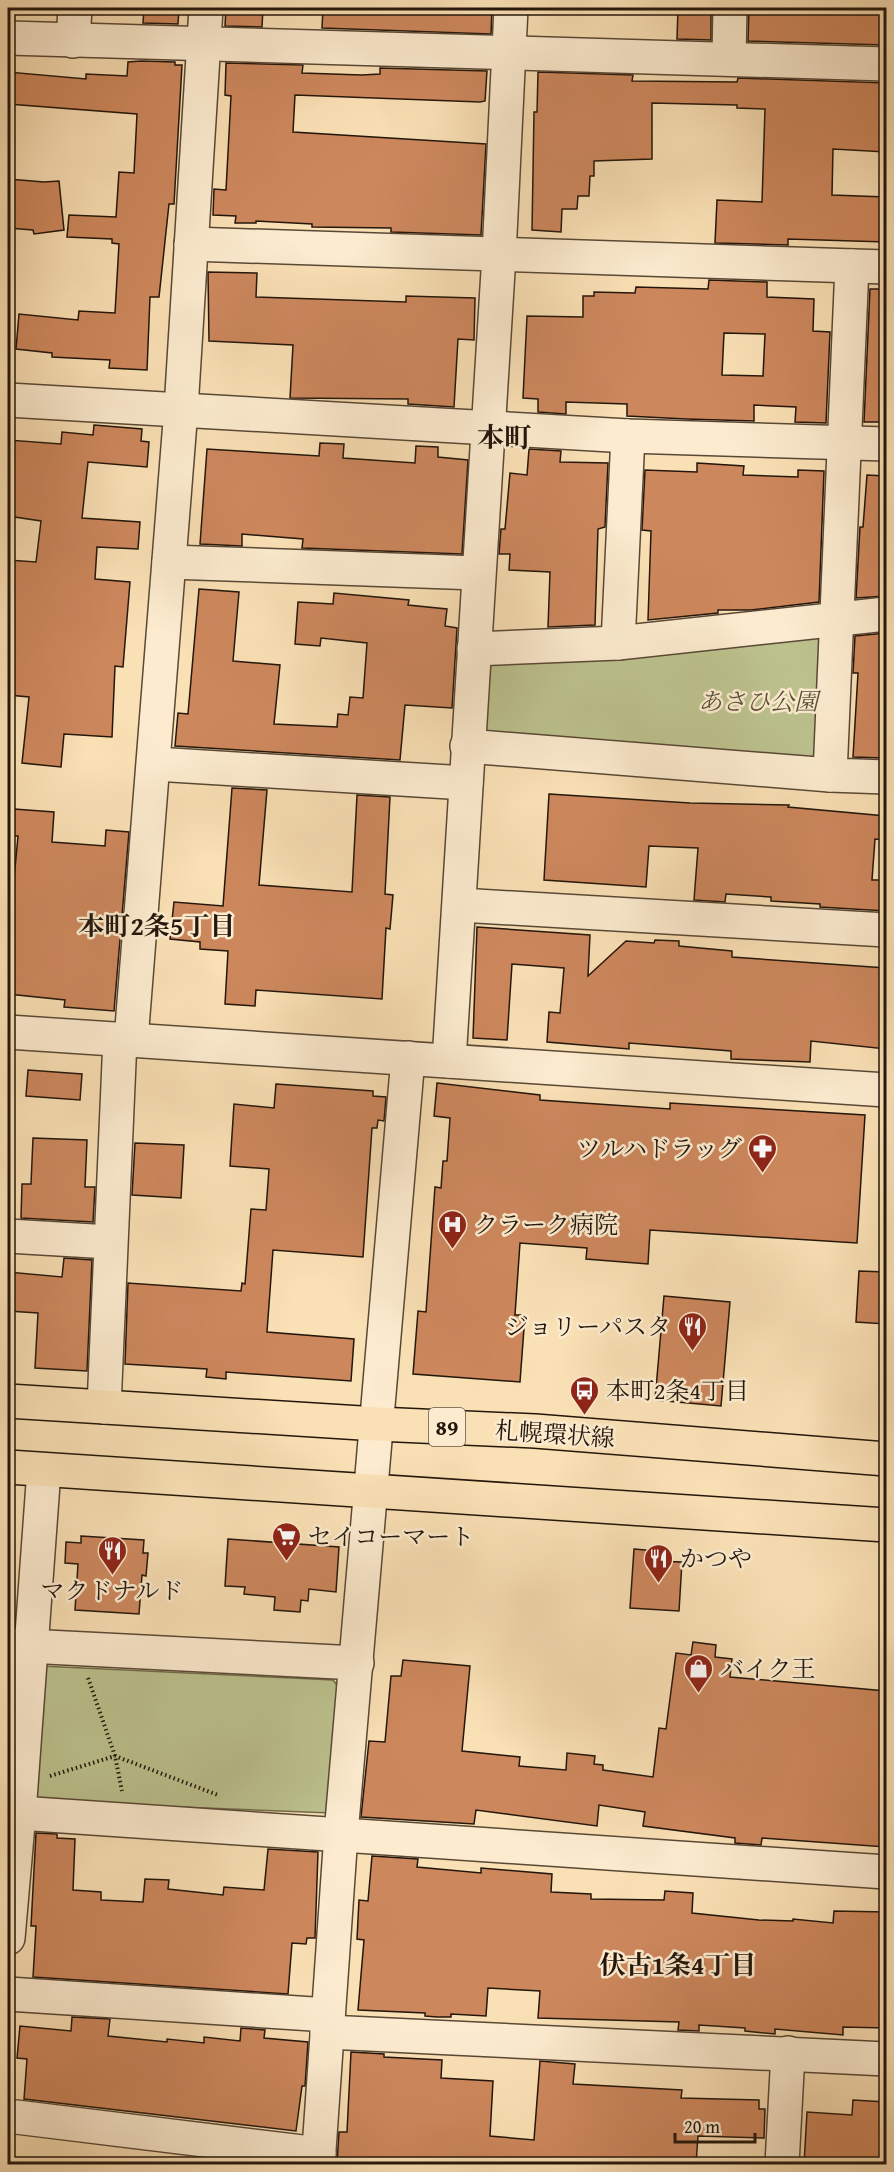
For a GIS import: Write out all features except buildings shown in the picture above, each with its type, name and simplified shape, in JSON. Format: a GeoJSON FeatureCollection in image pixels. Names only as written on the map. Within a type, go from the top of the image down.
{"type":"FeatureCollection","features":[{"type":"Feature","properties":{"kind":"main road","name":"札幌環状線"},"geometry":{"type":"LineString","coordinates":[[8,1401],[377,1424],[536,1431],[886,1459]]}},
{"type":"Feature","properties":{"kind":"main road"},"geometry":{"type":"LineString","coordinates":[[8,1467],[886,1525]]}},
{"type":"Feature","properties":{"kind":"street"},"geometry":{"type":"LineString","coordinates":[[73,41],[75,8]]}},
{"type":"Feature","properties":{"kind":"street"},"geometry":{"type":"LineString","coordinates":[[104,1407],[110,1242],[126,1039],[154,764],[181,409],[206,8]]}},
{"type":"Feature","properties":{"kind":"street"},"geometry":{"type":"LineString","coordinates":[[449,1061],[460,905],[467,746],[511,8]]}},
{"type":"Feature","properties":{"kind":"street"},"geometry":{"type":"LineString","coordinates":[[729,59],[730,8]]}},
{"type":"Feature","properties":{"kind":"street"},"geometry":{"type":"LineString","coordinates":[[8,38],[202,46],[886,64]]}},
{"type":"Feature","properties":{"kind":"street"},"geometry":{"type":"LineString","coordinates":[[191,244],[886,267]]}},
{"type":"Feature","properties":{"kind":"street"},"geometry":{"type":"LineString","coordinates":[[830,775],[852,267]]}},
{"type":"Feature","properties":{"kind":"street"},"geometry":{"type":"LineString","coordinates":[[8,400],[628,436],[886,444]]}},
{"type":"Feature","properties":{"kind":"street"},"geometry":{"type":"LineString","coordinates":[[618,643],[628,436]]}},
{"type":"Feature","properties":{"kind":"street"},"geometry":{"type":"LineString","coordinates":[[169,562],[477,573]]}},
{"type":"Feature","properties":{"kind":"street"},"geometry":{"type":"LineString","coordinates":[[474,648],[618,643],[886,614]]}},
{"type":"Feature","properties":{"kind":"street"},"geometry":{"type":"LineString","coordinates":[[467,746],[830,775],[886,777]]}},
{"type":"Feature","properties":{"kind":"street"},"geometry":{"type":"LineString","coordinates":[[154,764],[466,783]]}},
{"type":"Feature","properties":{"kind":"street"},"geometry":{"type":"LineString","coordinates":[[460,905],[886,930]]}},
{"type":"Feature","properties":{"kind":"street"},"geometry":{"type":"LineString","coordinates":[[8,1032],[886,1090]]}},
{"type":"Feature","properties":{"kind":"street"},"geometry":{"type":"LineString","coordinates":[[8,2116],[318,2159],[341,1834],[408,1058]]}},
{"type":"Feature","properties":{"kind":"street"},"geometry":{"type":"LineString","coordinates":[[8,1236],[110,1242]]}},
{"type":"Feature","properties":{"kind":"street"},"geometry":{"type":"LineString","coordinates":[[8,1938],[22,1777],[19,1646],[44,1470]]}},
{"type":"Feature","properties":{"kind":"street"},"geometry":{"type":"LineString","coordinates":[[19,1646],[357,1663]]}},
{"type":"Feature","properties":{"kind":"street"},"geometry":{"type":"LineString","coordinates":[[19,1813],[886,1872]]}},
{"type":"Feature","properties":{"kind":"street"},"geometry":{"type":"LineString","coordinates":[[8,1994],[327,2024],[886,2059]]}},
{"type":"Feature","properties":{"kind":"street"},"geometry":{"type":"LineString","coordinates":[[782,2164],[788,2053]]}},
{"type":"Feature","properties":{"kind":"path"},"geometry":{"type":"LineString","coordinates":[[86,1673],[115,1756],[127,1820]]}},
{"type":"Feature","properties":{"kind":"path"},"geometry":{"type":"LineString","coordinates":[[22,1777],[52,1776],[115,1756],[223,1797],[219,1826]]}},
{"type":"Feature","properties":{"kind":"green space","name":"あさひ公園"},"geometry":{"type":"Polygon","coordinates":[[[814,635],[822,642],[817,759],[484,741],[487,668],[494,662],[814,635]]]}},
{"type":"Feature","properties":{"kind":"green space"},"geometry":{"type":"Polygon","coordinates":[[[41,1666],[333,1680],[341,1690],[331,1813],[32,1801],[41,1666]]]}},
{"type":"Feature","properties":{"kind":"place","name":"ツルハドラッグ"},"geometry":{"type":"Point","coordinates":[763,1174]}},
{"type":"Feature","properties":{"kind":"place","name":"クラーク病院"},"geometry":{"type":"Point","coordinates":[453,1250]}},
{"type":"Feature","properties":{"kind":"place","name":"ジョリーパスタ"},"geometry":{"type":"Point","coordinates":[692,1352]}},
{"type":"Feature","properties":{"kind":"place","name":"本町2条4丁目"},"geometry":{"type":"Point","coordinates":[585,1416]}},
{"type":"Feature","properties":{"kind":"place","name":"セイコーマート"},"geometry":{"type":"Point","coordinates":[287,1562]}},
{"type":"Feature","properties":{"kind":"place","name":"マクドナルド"},"geometry":{"type":"Point","coordinates":[112,1576]}},
{"type":"Feature","properties":{"kind":"place","name":"かつや"},"geometry":{"type":"Point","coordinates":[659,1584]}},
{"type":"Feature","properties":{"kind":"place","name":"バイク王"},"geometry":{"type":"Point","coordinates":[699,1694]}},
{"type":"Feature","properties":{"kind":"district","name":"本町"},"geometry":{"type":"Point","coordinates":[504,437]}},
{"type":"Feature","properties":{"kind":"district","name":"本町2条5丁目"},"geometry":{"type":"Point","coordinates":[157,925]}},
{"type":"Feature","properties":{"kind":"district","name":"伏古1条4丁目"},"geometry":{"type":"Point","coordinates":[678,1964]}}]}
